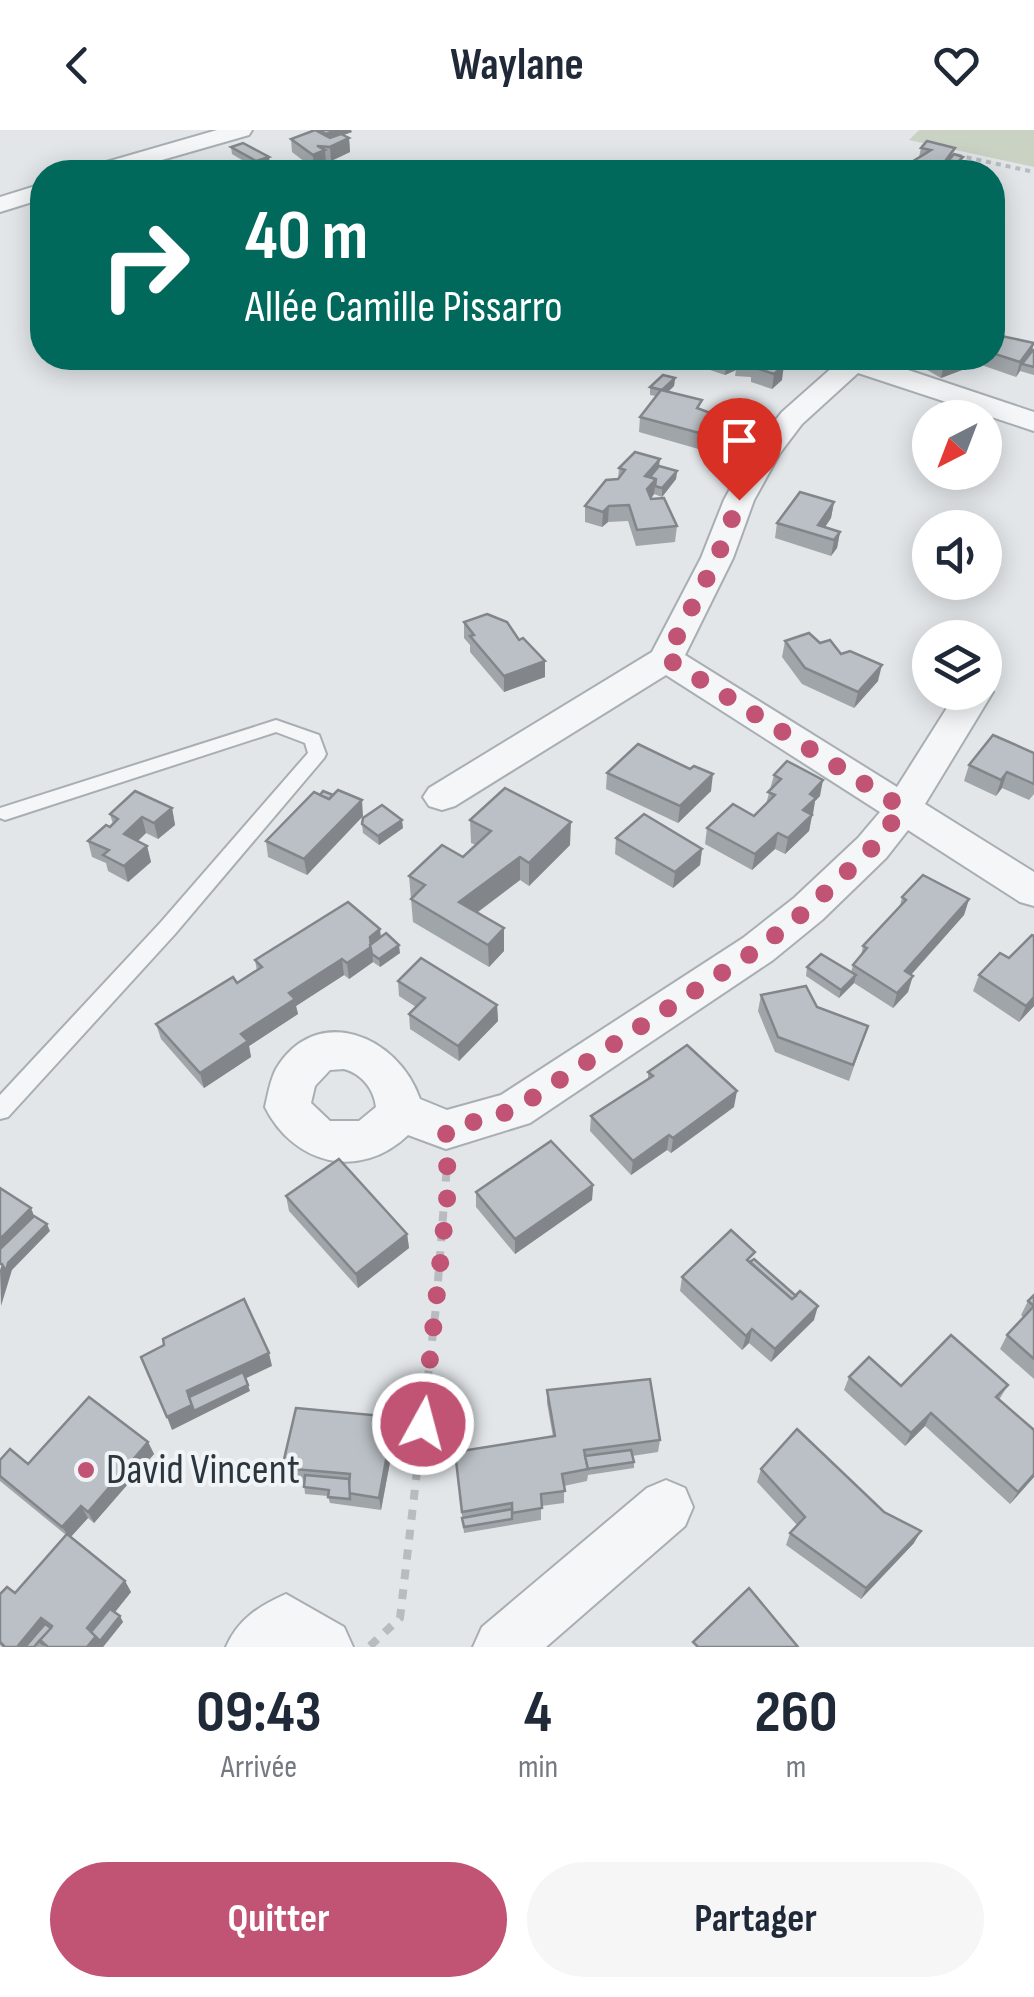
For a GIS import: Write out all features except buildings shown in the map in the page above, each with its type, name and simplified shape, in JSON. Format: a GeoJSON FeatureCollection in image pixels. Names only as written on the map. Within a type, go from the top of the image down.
{"type":"FeatureCollection","features":[{"type":"Feature","properties":{"kind":"street"},"geometry":{"type":"LineString","coordinates":[[138,160],[241,130]]}},
{"type":"Feature","properties":{"kind":"street"},"geometry":{"type":"LineString","coordinates":[[0,205],[30,195]]}},
{"type":"Feature","properties":{"kind":"street"},"geometry":{"type":"LineString","coordinates":[[442,797],[666,658],[766,451],[792,418],[846,370]]}},
{"type":"Feature","properties":{"kind":"street"},"geometry":{"type":"LineString","coordinates":[[886,370],[1034,422]]}},
{"type":"Feature","properties":{"kind":"street"},"geometry":{"type":"LineString","coordinates":[[666,658],[1034,890]]}},
{"type":"Feature","properties":{"kind":"street"},"geometry":{"type":"LineString","coordinates":[[400,1112],[446,1130],[514,1110],[758,949],[808,909],[872,848],[903,808],[964,710]]}},
{"type":"Feature","properties":{"kind":"street"},"geometry":{"type":"LineString","coordinates":[[353,1052],[382,1070],[398,1092],[400,1112],[389,1129],[352,1144],[313,1135],[288,1107],[294,1078],[319,1053],[353,1052]]}},
{"type":"Feature","properties":{"kind":"street"},"geometry":{"type":"LineString","coordinates":[[502,1647],[666,1507]]}},
{"type":"Feature","properties":{"kind":"street"},"geometry":{"type":"LineString","coordinates":[[255,1647],[286,1623],[324,1647]]}},
{"type":"Feature","properties":{"kind":"lane"},"geometry":{"type":"LineString","coordinates":[[0,1110],[168,928],[317,754],[313,739],[276,726],[5,813]]}},
{"type":"Feature","properties":{"kind":"path"},"geometry":{"type":"LineString","coordinates":[[938,150],[982,160]]}},
{"type":"Feature","properties":{"kind":"path"},"geometry":{"type":"LineString","coordinates":[[1005,165],[1034,172]]}},
{"type":"Feature","properties":{"kind":"path"},"geometry":{"type":"LineString","coordinates":[[368,1647],[400,1618],[448,1190],[446,1130]]}},
{"type":"Feature","properties":{"kind":"shaded area"},"geometry":{"type":"Polygon","coordinates":[[[919,130],[1034,130],[1034,167],[1005,160],[909,140],[919,130]]]}},
{"type":"Feature","properties":{"kind":"place","name":"David Vincent"},"geometry":{"type":"Point","coordinates":[86,1470]}},
{"type":"Feature","properties":{"kind":"route"},"geometry":{"type":"LineString","coordinates":[[423,1424],[448,1190],[446,1130],[514,1110],[758,949],[808,909],[872,848],[903,808],[666,658],[717,558],[739,500]]}}]}
